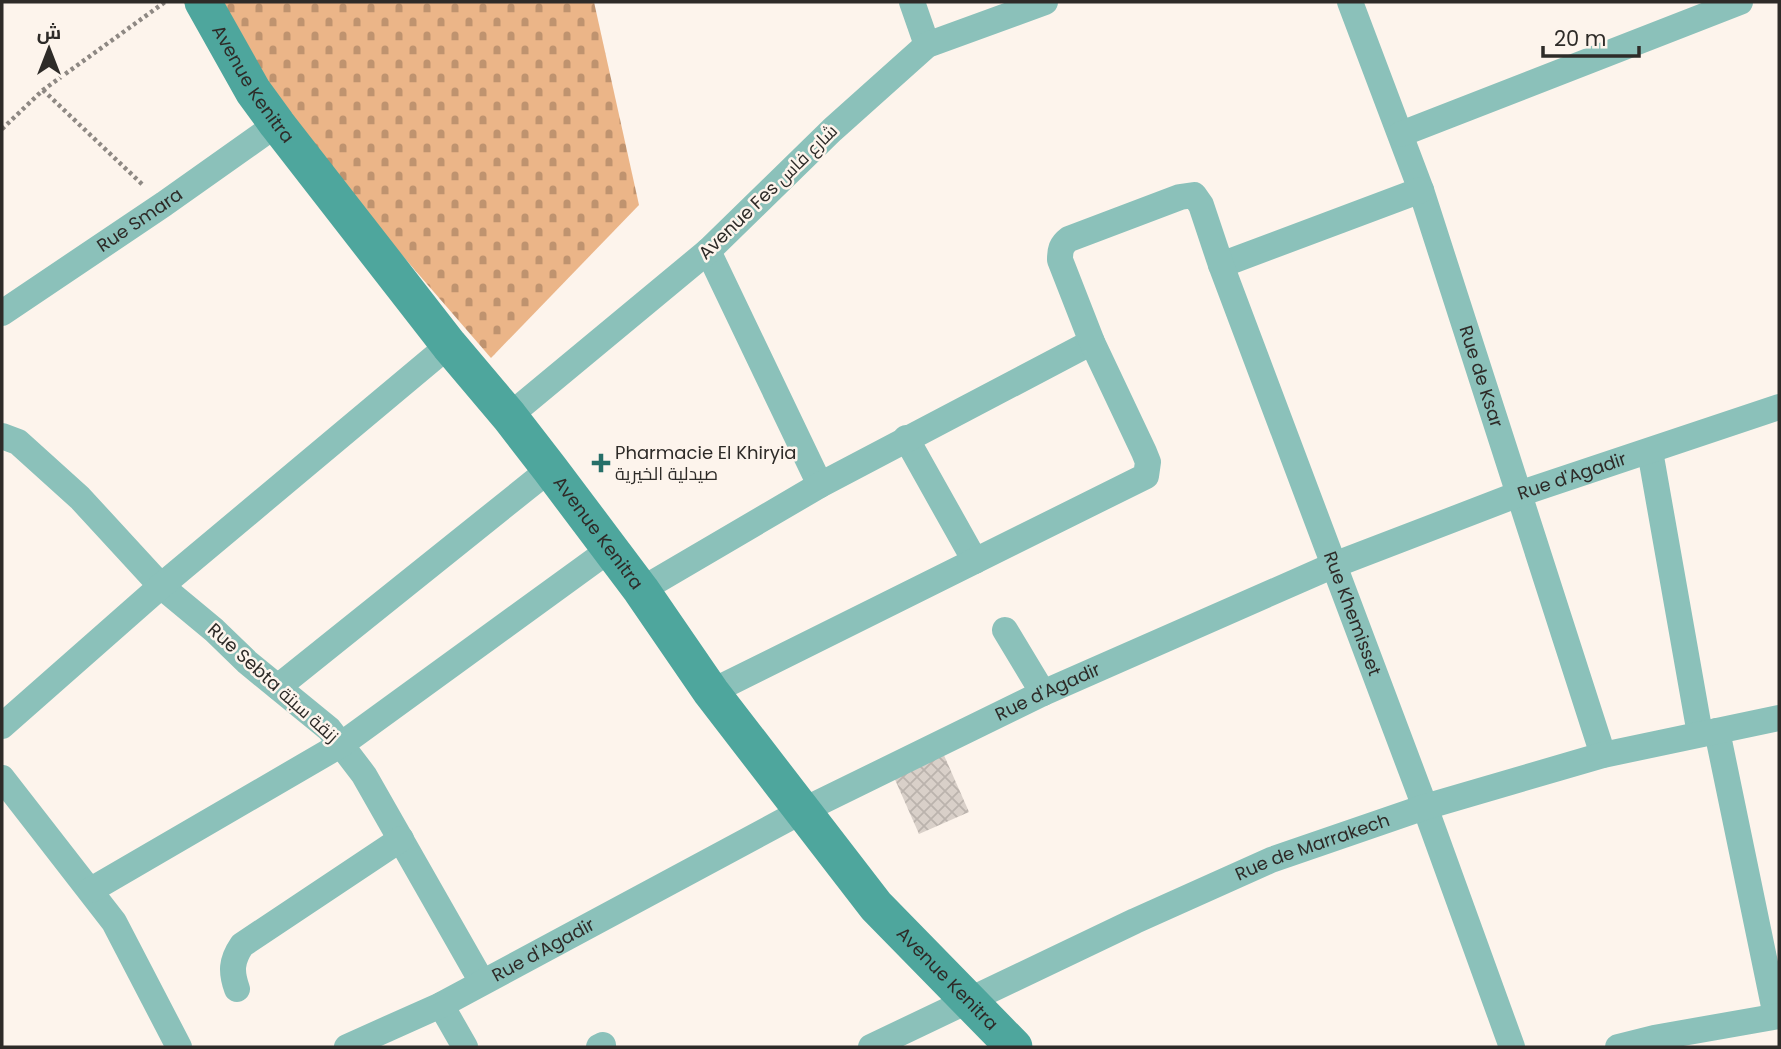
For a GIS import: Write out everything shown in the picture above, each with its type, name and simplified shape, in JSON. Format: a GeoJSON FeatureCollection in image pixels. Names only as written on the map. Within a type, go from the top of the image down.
{"type":"FeatureCollection","features":[{"type":"Feature","properties":{"kind":"street","name":"Avenue Kenitra"},"geometry":{"type":"LineString","coordinates":[[204,2],[253,91],[277,124],[449,345],[550,469],[641,590],[711,692],[802,811],[876,906],[1014,1047]]}},
{"type":"Feature","properties":{"kind":"street"},"geometry":{"type":"LineString","coordinates":[[912,2],[927,45]]}},
{"type":"Feature","properties":{"kind":"street","name":"Avenue Fes شارع فاس"},"geometry":{"type":"LineString","coordinates":[[509,416],[708,251],[832,130],[927,45],[1045,2]]}},
{"type":"Feature","properties":{"kind":"street","name":"Rue de Ksar"},"geometry":{"type":"LineString","coordinates":[[1350,2],[1421,190],[1603,755]]}},
{"type":"Feature","properties":{"kind":"street"},"geometry":{"type":"LineString","coordinates":[[1401,134],[1740,2]]}},
{"type":"Feature","properties":{"kind":"street","name":"Rue Smara"},"geometry":{"type":"LineString","coordinates":[[2,313],[277,124]]}},
{"type":"Feature","properties":{"kind":"street"},"geometry":{"type":"LineString","coordinates":[[1221,265],[1421,190]]}},
{"type":"Feature","properties":{"kind":"street","name":"Rue Khemisset"},"geometry":{"type":"LineString","coordinates":[[1092,342],[1060,260],[1062,245],[1069,239],[1180,197],[1192,195],[1199,200],[1512,1047]]}},
{"type":"Feature","properties":{"kind":"street"},"geometry":{"type":"LineString","coordinates":[[708,251],[820,485]]}},
{"type":"Feature","properties":{"kind":"street"},"geometry":{"type":"LineString","coordinates":[[641,590],[905,438],[1092,342],[1144,452],[1148,462],[1146,476],[711,692]]}},
{"type":"Feature","properties":{"kind":"street"},"geometry":{"type":"LineString","coordinates":[[2,726],[161,586],[449,345]]}},
{"type":"Feature","properties":{"kind":"street","name":"Rue d'Agadir"},"geometry":{"type":"LineString","coordinates":[[358,1045],[441,1005],[802,811],[1043,693],[1334,565],[1519,494],[1779,407]]}},
{"type":"Feature","properties":{"kind":"street","name":"Rue Sebta زنقة سبتة"},"geometry":{"type":"LineString","coordinates":[[2,436],[18,442],[80,498],[161,586],[316,717],[342,744],[364,775],[482,982]]}},
{"type":"Feature","properties":{"kind":"street"},"geometry":{"type":"LineString","coordinates":[[905,438],[975,562]]}},
{"type":"Feature","properties":{"kind":"street"},"geometry":{"type":"LineString","coordinates":[[1618,1047],[1778,1016],[1709,733],[1650,451]]}},
{"type":"Feature","properties":{"kind":"street"},"geometry":{"type":"LineString","coordinates":[[278,687],[550,469]]}},
{"type":"Feature","properties":{"kind":"street"},"geometry":{"type":"LineString","coordinates":[[91,890],[342,744],[609,550]]}},
{"type":"Feature","properties":{"kind":"street"},"geometry":{"type":"LineString","coordinates":[[1005,629],[1043,693]]}},
{"type":"Feature","properties":{"kind":"street","name":"Rue de Marrakech"},"geometry":{"type":"LineString","coordinates":[[871,1047],[1135,921],[1271,860],[1425,807],[1603,755],[1779,718]]}},
{"type":"Feature","properties":{"kind":"street"},"geometry":{"type":"LineString","coordinates":[[2,778],[114,922],[179,1047]]}},
{"type":"Feature","properties":{"kind":"street"},"geometry":{"type":"LineString","coordinates":[[237,989],[232,974],[233,963],[242,946],[401,839]]}},
{"type":"Feature","properties":{"kind":"street"},"geometry":{"type":"LineString","coordinates":[[441,1005],[466,1047]]}},
{"type":"Feature","properties":{"kind":"path"},"geometry":{"type":"LineString","coordinates":[[2,129],[43,90],[165,2]]}},
{"type":"Feature","properties":{"kind":"path"},"geometry":{"type":"LineString","coordinates":[[43,90],[164,204]]}},
{"type":"Feature","properties":{"kind":"green space"},"geometry":{"type":"Polygon","coordinates":[[[183,2],[594,2],[639,205],[491,358],[183,2]]]}},
{"type":"Feature","properties":{"kind":"building"},"geometry":{"type":"Polygon","coordinates":[[[943,753],[969,812],[919,834],[893,775],[943,753]]]}},
{"type":"Feature","properties":{"kind":"place","name":"Pharmacie El Khiryia صيدلية الخيرية"},"geometry":{"type":"Point","coordinates":[601,463]}}]}
